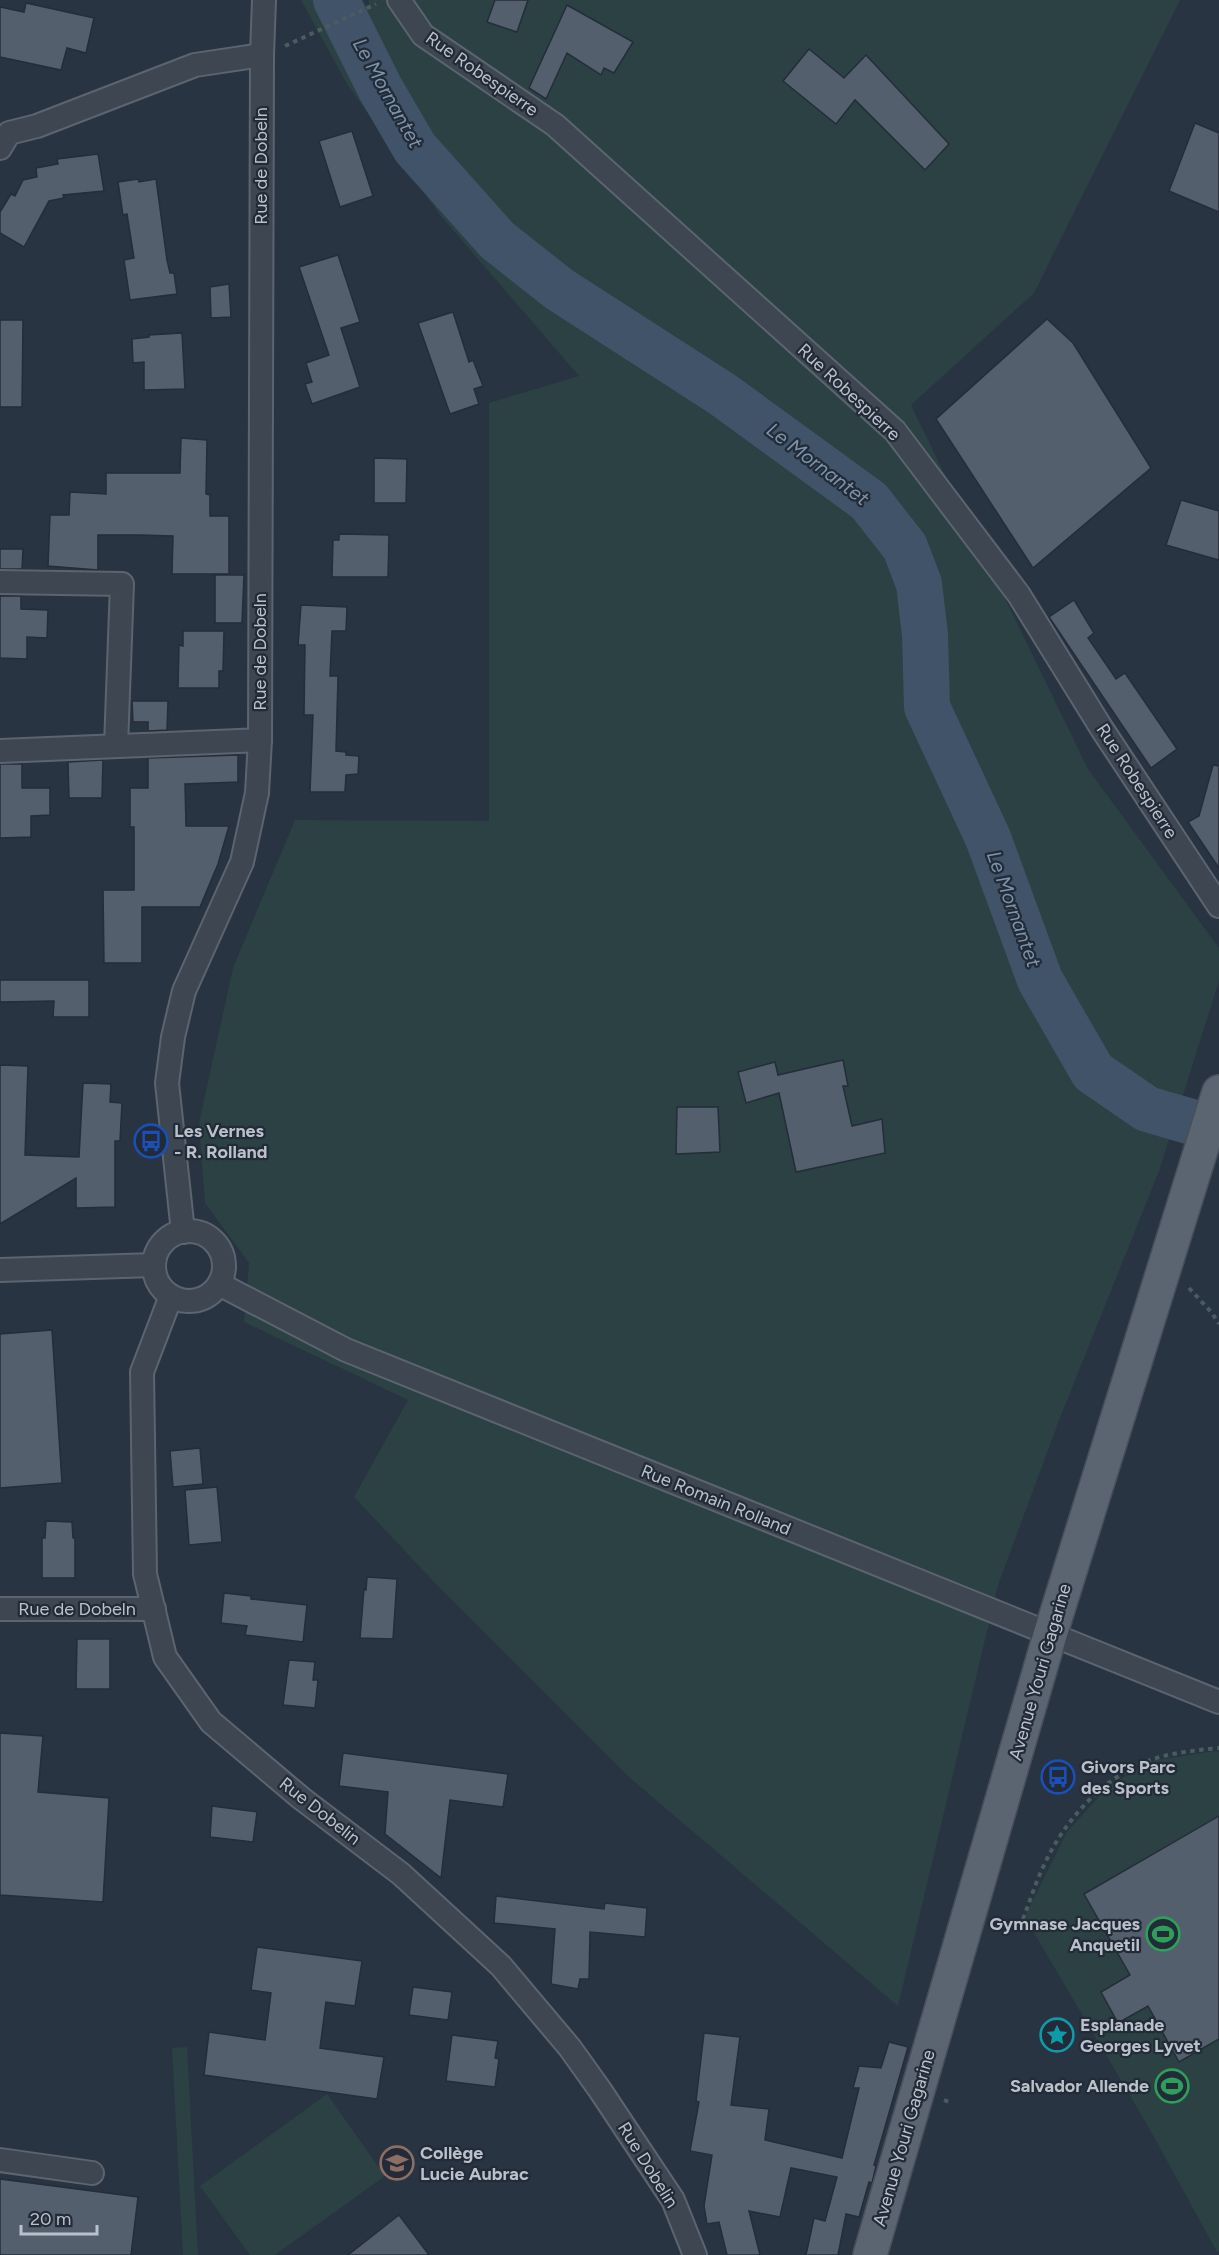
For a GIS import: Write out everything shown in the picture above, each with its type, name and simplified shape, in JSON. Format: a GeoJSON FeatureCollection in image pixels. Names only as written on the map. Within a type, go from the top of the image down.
{"type":"FeatureCollection","features":[{"type":"Feature","properties":{"kind":"main road","name":"Avenue Youri Gagarine"},"geometry":{"type":"LineString","coordinates":[[870,2255],[1050,1635],[1219,1092]]}},
{"type":"Feature","properties":{"kind":"street","name":"Rue de Dobeln"},"geometry":{"type":"LineString","coordinates":[[183,1232],[167,1083],[173,1036],[184,991],[242,862],[257,793],[260,740],[264,0]]}},
{"type":"Feature","properties":{"kind":"street","name":"Rue Robespierre"},"geometry":{"type":"LineString","coordinates":[[390,1],[423,35],[555,125],[895,431],[1019,595],[1102,729],[1219,906]]}},
{"type":"Feature","properties":{"kind":"street"},"geometry":{"type":"LineString","coordinates":[[3,137],[195,65],[262,55]]}},
{"type":"Feature","properties":{"kind":"street"},"geometry":{"type":"LineString","coordinates":[[0,582],[122,584],[116,746]]}},
{"type":"Feature","properties":{"kind":"street"},"geometry":{"type":"LineString","coordinates":[[0,751],[260,740]]}},
{"type":"Feature","properties":{"kind":"street"},"geometry":{"type":"LineString","coordinates":[[183,1232],[194,1232],[206,1236],[219,1249],[224,1260],[224,1273],[219,1284],[211,1294],[200,1300],[182,1301],[171,1296],[161,1287],[155,1276],[156,1254],[162,1244],[172,1236],[183,1232]]}},
{"type":"Feature","properties":{"kind":"street"},"geometry":{"type":"LineString","coordinates":[[0,1270],[154,1265]]}},
{"type":"Feature","properties":{"kind":"street","name":"Rue Romain Rolland"},"geometry":{"type":"LineString","coordinates":[[219,1284],[346,1350],[1219,1702]]}},
{"type":"Feature","properties":{"kind":"street","name":"Rue Dobelin"},"geometry":{"type":"LineString","coordinates":[[171,1296],[142,1372],[145,1574],[165,1657],[211,1722],[301,1798],[401,1874],[501,1966],[570,2048],[673,2200],[695,2255]]}},
{"type":"Feature","properties":{"kind":"street","name":"Rue de Dobeln"},"geometry":{"type":"LineString","coordinates":[[0,1609],[154,1609]]}},
{"type":"Feature","properties":{"kind":"street"},"geometry":{"type":"LineString","coordinates":[[0,2160],[92,2173]]}},
{"type":"Feature","properties":{"kind":"path"},"geometry":{"type":"LineString","coordinates":[[296,42],[390,1]]}},
{"type":"Feature","properties":{"kind":"path"},"geometry":{"type":"LineString","coordinates":[[1167,1259],[1219,1324]]}},
{"type":"Feature","properties":{"kind":"path"},"geometry":{"type":"LineString","coordinates":[[1023,1919],[1046,1862],[1070,1823],[1093,1796],[1124,1772],[1159,1757],[1219,1748]]}},
{"type":"Feature","properties":{"kind":"green space"},"geometry":{"type":"Polygon","coordinates":[[[301,0],[363,0],[369,10],[369,0],[1180,0],[1034,293],[911,405],[1088,769],[1219,948],[1219,981],[1159,1171],[1060,1418],[998,1585],[898,2006],[630,1778],[437,1585],[354,1497],[408,1400],[244,1322],[249,1263],[205,1203],[199,1123],[233,968],[295,820],[489,821],[489,403],[579,376],[440,215],[347,84],[301,0]]]}},
{"type":"Feature","properties":{"kind":"green space","name":"Salvador Allende"},"geometry":{"type":"Polygon","coordinates":[[[1219,1752],[1219,2251],[1217,2252],[1149,2128],[1030,1926],[1026,1914],[1067,1832],[1108,1787],[1151,1761],[1219,1752]]]}},
{"type":"Feature","properties":{"kind":"green space"},"geometry":{"type":"Polygon","coordinates":[[[187,2047],[198,2255],[183,2255],[172,2048],[187,2047]]]}},
{"type":"Feature","properties":{"kind":"green space"},"geometry":{"type":"Polygon","coordinates":[[[327,2094],[385,2176],[275,2255],[250,2255],[200,2186],[327,2094]]]}},
{"type":"Feature","properties":{"kind":"building"},"geometry":{"type":"Polygon","coordinates":[[[495,0],[528,0],[517,32],[487,22],[495,0]]]}},
{"type":"Feature","properties":{"kind":"building"},"geometry":{"type":"Polygon","coordinates":[[[26,3],[94,18],[86,53],[67,48],[61,70],[0,57],[0,7],[24,12],[26,3]]]}},
{"type":"Feature","properties":{"kind":"building"},"geometry":{"type":"Polygon","coordinates":[[[567,5],[633,42],[614,73],[604,68],[601,75],[567,53],[546,99],[529,88],[567,5]]]}},
{"type":"Feature","properties":{"kind":"building"},"geometry":{"type":"Polygon","coordinates":[[[809,49],[844,78],[866,55],[949,144],[925,170],[855,100],[836,124],[783,81],[809,49]]]}},
{"type":"Feature","properties":{"kind":"building"},"geometry":{"type":"Polygon","coordinates":[[[1195,123],[1219,133],[1219,212],[1169,191],[1195,123]]]}},
{"type":"Feature","properties":{"kind":"building"},"geometry":{"type":"Polygon","coordinates":[[[352,131],[373,196],[340,207],[319,141],[352,131]]]}},
{"type":"Feature","properties":{"kind":"building"},"geometry":{"type":"Polygon","coordinates":[[[98,154],[104,191],[63,195],[64,198],[49,201],[24,247],[0,233],[0,212],[11,194],[15,196],[23,180],[37,177],[36,168],[58,164],[57,159],[98,154]]]}},
{"type":"Feature","properties":{"kind":"building"},"geometry":{"type":"Polygon","coordinates":[[[138,179],[139,182],[156,179],[167,260],[170,273],[174,273],[177,294],[130,300],[124,260],[134,258],[127,214],[123,215],[118,182],[138,179]]]}},
{"type":"Feature","properties":{"kind":"building"},"geometry":{"type":"Polygon","coordinates":[[[338,255],[360,322],[341,328],[360,387],[312,404],[305,384],[312,382],[306,363],[329,355],[299,267],[338,255]]]}},
{"type":"Feature","properties":{"kind":"building"},"geometry":{"type":"Polygon","coordinates":[[[229,284],[231,317],[211,318],[210,287],[229,284]]]}},
{"type":"Feature","properties":{"kind":"building"},"geometry":{"type":"Polygon","coordinates":[[[453,312],[469,362],[473,360],[483,386],[474,389],[479,404],[450,414],[418,323],[453,312]]]}},
{"type":"Feature","properties":{"kind":"building"},"geometry":{"type":"Polygon","coordinates":[[[1047,319],[1073,343],[1151,468],[1033,568],[936,419],[1047,319]]]}},
{"type":"Feature","properties":{"kind":"building"},"geometry":{"type":"Polygon","coordinates":[[[0,320],[23,320],[22,407],[0,407],[0,320]]]}},
{"type":"Feature","properties":{"kind":"building"},"geometry":{"type":"Polygon","coordinates":[[[182,333],[185,389],[144,390],[144,362],[133,363],[132,339],[149,337],[149,335],[182,333]]]}},
{"type":"Feature","properties":{"kind":"building"},"geometry":{"type":"Polygon","coordinates":[[[181,438],[207,440],[206,494],[210,495],[210,516],[229,516],[229,574],[172,574],[173,536],[98,535],[98,570],[48,566],[50,515],[69,515],[70,492],[106,494],[106,473],[180,473],[181,438]]]}},
{"type":"Feature","properties":{"kind":"building"},"geometry":{"type":"Polygon","coordinates":[[[374,458],[407,459],[406,503],[374,503],[374,458]]]}},
{"type":"Feature","properties":{"kind":"building"},"geometry":{"type":"Polygon","coordinates":[[[1181,500],[1219,511],[1219,560],[1166,545],[1181,500]]]}},
{"type":"Feature","properties":{"kind":"building"},"geometry":{"type":"Polygon","coordinates":[[[339,534],[389,535],[388,577],[332,577],[333,540],[339,540],[339,534]]]}},
{"type":"Feature","properties":{"kind":"building"},"geometry":{"type":"Polygon","coordinates":[[[0,549],[23,549],[22,569],[0,569],[0,549]]]}},
{"type":"Feature","properties":{"kind":"building"},"geometry":{"type":"Polygon","coordinates":[[[215,575],[244,575],[242,623],[215,623],[215,575]]]}},
{"type":"Feature","properties":{"kind":"building"},"geometry":{"type":"Polygon","coordinates":[[[0,596],[21,596],[21,609],[48,610],[47,638],[27,637],[27,659],[0,658],[0,596]]]}},
{"type":"Feature","properties":{"kind":"building"},"geometry":{"type":"Polygon","coordinates":[[[1074,600],[1094,633],[1088,638],[1116,679],[1125,673],[1177,749],[1151,768],[1049,617],[1074,600]]]}},
{"type":"Feature","properties":{"kind":"building"},"geometry":{"type":"Polygon","coordinates":[[[301,605],[347,607],[346,631],[332,631],[330,676],[338,676],[336,751],[359,756],[358,774],[346,775],[345,792],[310,792],[313,715],[304,715],[305,645],[298,645],[301,605]]]}},
{"type":"Feature","properties":{"kind":"building"},"geometry":{"type":"Polygon","coordinates":[[[183,631],[224,631],[223,671],[219,671],[219,688],[178,688],[179,645],[183,646],[183,631]]]}},
{"type":"Feature","properties":{"kind":"building"},"geometry":{"type":"Polygon","coordinates":[[[132,701],[168,701],[167,730],[148,731],[148,722],[133,722],[132,701]]]}},
{"type":"Feature","properties":{"kind":"building"},"geometry":{"type":"Polygon","coordinates":[[[238,755],[238,782],[185,784],[186,826],[229,826],[218,864],[200,907],[142,907],[142,963],[104,963],[103,890],[134,890],[134,827],[130,827],[130,788],[148,788],[148,758],[238,755]]]}},
{"type":"Feature","properties":{"kind":"building"},"geometry":{"type":"Polygon","coordinates":[[[103,760],[102,798],[69,798],[68,762],[103,760]]]}},
{"type":"Feature","properties":{"kind":"building"},"geometry":{"type":"Polygon","coordinates":[[[0,764],[22,764],[22,788],[50,788],[50,815],[31,816],[31,837],[0,838],[0,764]]]}},
{"type":"Feature","properties":{"kind":"building"},"geometry":{"type":"Polygon","coordinates":[[[1213,765],[1219,766],[1219,868],[1188,822],[1199,816],[1213,765]]]}},
{"type":"Feature","properties":{"kind":"building"},"geometry":{"type":"Polygon","coordinates":[[[0,980],[89,980],[89,1017],[53,1017],[54,1001],[0,1002],[0,980]]]}},
{"type":"Feature","properties":{"kind":"building"},"geometry":{"type":"Polygon","coordinates":[[[843,1060],[848,1086],[843,1086],[852,1126],[882,1119],[885,1153],[796,1172],[779,1093],[746,1103],[738,1072],[775,1062],[778,1075],[843,1060]]]}},
{"type":"Feature","properties":{"kind":"building"},"geometry":{"type":"Polygon","coordinates":[[[0,1065],[28,1066],[25,1155],[79,1157],[83,1083],[111,1084],[110,1102],[122,1103],[120,1141],[115,1141],[115,1207],[76,1208],[76,1178],[0,1224],[0,1065]]]}},
{"type":"Feature","properties":{"kind":"building"},"geometry":{"type":"Polygon","coordinates":[[[677,1107],[718,1107],[720,1152],[676,1154],[677,1107]]]}},
{"type":"Feature","properties":{"kind":"building"},"geometry":{"type":"Polygon","coordinates":[[[52,1330],[62,1483],[0,1488],[0,1334],[52,1330]]]}},
{"type":"Feature","properties":{"kind":"building"},"geometry":{"type":"Polygon","coordinates":[[[200,1448],[203,1484],[173,1487],[170,1451],[200,1448]]]}},
{"type":"Feature","properties":{"kind":"building"},"geometry":{"type":"Polygon","coordinates":[[[217,1487],[222,1542],[189,1545],[185,1490],[217,1487]]]}},
{"type":"Feature","properties":{"kind":"building"},"geometry":{"type":"Polygon","coordinates":[[[46,1521],[72,1522],[73,1538],[75,1538],[75,1578],[42,1578],[42,1538],[45,1538],[46,1521]]]}},
{"type":"Feature","properties":{"kind":"building"},"geometry":{"type":"Polygon","coordinates":[[[367,1577],[397,1579],[393,1639],[360,1638],[367,1577]]]}},
{"type":"Feature","properties":{"kind":"building"},"geometry":{"type":"Polygon","coordinates":[[[224,1593],[251,1596],[251,1599],[307,1605],[303,1642],[245,1635],[247,1626],[221,1623],[224,1593]]]}},
{"type":"Feature","properties":{"kind":"building"},"geometry":{"type":"Polygon","coordinates":[[[77,1639],[110,1639],[110,1689],[76,1689],[77,1639]]]}},
{"type":"Feature","properties":{"kind":"building"},"geometry":{"type":"Polygon","coordinates":[[[289,1660],[315,1662],[313,1680],[318,1680],[315,1708],[283,1705],[289,1660]]]}},
{"type":"Feature","properties":{"kind":"building"},"geometry":{"type":"Polygon","coordinates":[[[0,1733],[43,1736],[38,1792],[109,1798],[103,1902],[0,1895],[0,1733]]]}},
{"type":"Feature","properties":{"kind":"building"},"geometry":{"type":"Polygon","coordinates":[[[343,1753],[508,1774],[503,1807],[450,1800],[441,1878],[385,1834],[388,1792],[339,1786],[343,1753]]]}},
{"type":"Feature","properties":{"kind":"building"},"geometry":{"type":"Polygon","coordinates":[[[212,1806],[257,1812],[253,1842],[210,1837],[212,1806]]]}},
{"type":"Feature","properties":{"kind":"building","name":"Gymnase Jacques Anquetil"},"geometry":{"type":"Polygon","coordinates":[[[1219,1816],[1219,2039],[1179,2062],[1148,2006],[1118,2023],[1101,1992],[1130,1975],[1084,1894],[1219,1816]]]}},
{"type":"Feature","properties":{"kind":"building"},"geometry":{"type":"Polygon","coordinates":[[[496,1896],[604,1909],[605,1903],[647,1908],[645,1937],[590,1932],[589,1979],[580,1979],[578,1989],[551,1984],[555,1929],[494,1923],[496,1896]]]}},
{"type":"Feature","properties":{"kind":"building"},"geometry":{"type":"Polygon","coordinates":[[[257,1947],[362,1961],[355,2006],[326,2002],[320,2048],[384,2057],[377,2099],[204,2075],[209,2032],[265,2040],[271,1993],[251,1990],[257,1947]]]}},
{"type":"Feature","properties":{"kind":"building"},"geometry":{"type":"Polygon","coordinates":[[[413,1987],[452,1992],[448,2020],[409,2015],[413,1987]]]}},
{"type":"Feature","properties":{"kind":"building"},"geometry":{"type":"Polygon","coordinates":[[[704,2033],[740,2037],[731,2105],[769,2109],[765,2140],[842,2158],[859,2088],[853,2088],[859,2066],[881,2068],[889,2042],[908,2047],[874,2165],[876,2166],[872,2183],[869,2182],[859,2217],[846,2214],[838,2255],[806,2255],[814,2218],[825,2221],[837,2177],[791,2168],[780,2217],[749,2211],[760,2255],[727,2255],[719,2222],[707,2224],[704,2206],[712,2155],[690,2151],[699,2102],[696,2101],[704,2033]]]}},
{"type":"Feature","properties":{"kind":"building"},"geometry":{"type":"Polygon","coordinates":[[[452,2035],[498,2041],[495,2058],[499,2059],[495,2087],[446,2081],[452,2035]]]}},
{"type":"Feature","properties":{"kind":"building"},"geometry":{"type":"Polygon","coordinates":[[[0,2179],[138,2197],[131,2255],[0,2255],[0,2179]]]}},
{"type":"Feature","properties":{"kind":"building"},"geometry":{"type":"Polygon","coordinates":[[[399,2215],[429,2255],[348,2255],[399,2215]]]}},
{"type":"Feature","properties":{"kind":"waterway","name":"Le Mornantet"},"geometry":{"type":"LineString","coordinates":[[336,0],[380,88],[415,148],[497,240],[559,289],[722,394],[869,501],[905,547],[919,584],[925,635],[927,707],[988,838],[1040,980],[1093,1072],[1147,1109],[1219,1130]]}},
{"type":"Feature","properties":{"kind":"place","name":"Les Vernes - R. Rolland"},"geometry":{"type":"Point","coordinates":[151,1141]}},
{"type":"Feature","properties":{"kind":"place","name":"Givors Parc des Sports"},"geometry":{"type":"Point","coordinates":[1058,1777]}},
{"type":"Feature","properties":{"kind":"place","name":"Gymnase Jacques Anquetil"},"geometry":{"type":"Point","coordinates":[1163,1934]}},
{"type":"Feature","properties":{"kind":"place","name":"Esplanade Georges Lyvet"},"geometry":{"type":"Point","coordinates":[1057,2035]}},
{"type":"Feature","properties":{"kind":"place","name":"Salvador Allende"},"geometry":{"type":"Point","coordinates":[1172,2086]}},
{"type":"Feature","properties":{"kind":"place","name":"Collège Lucie Aubrac"},"geometry":{"type":"Point","coordinates":[397,2163]}}]}
